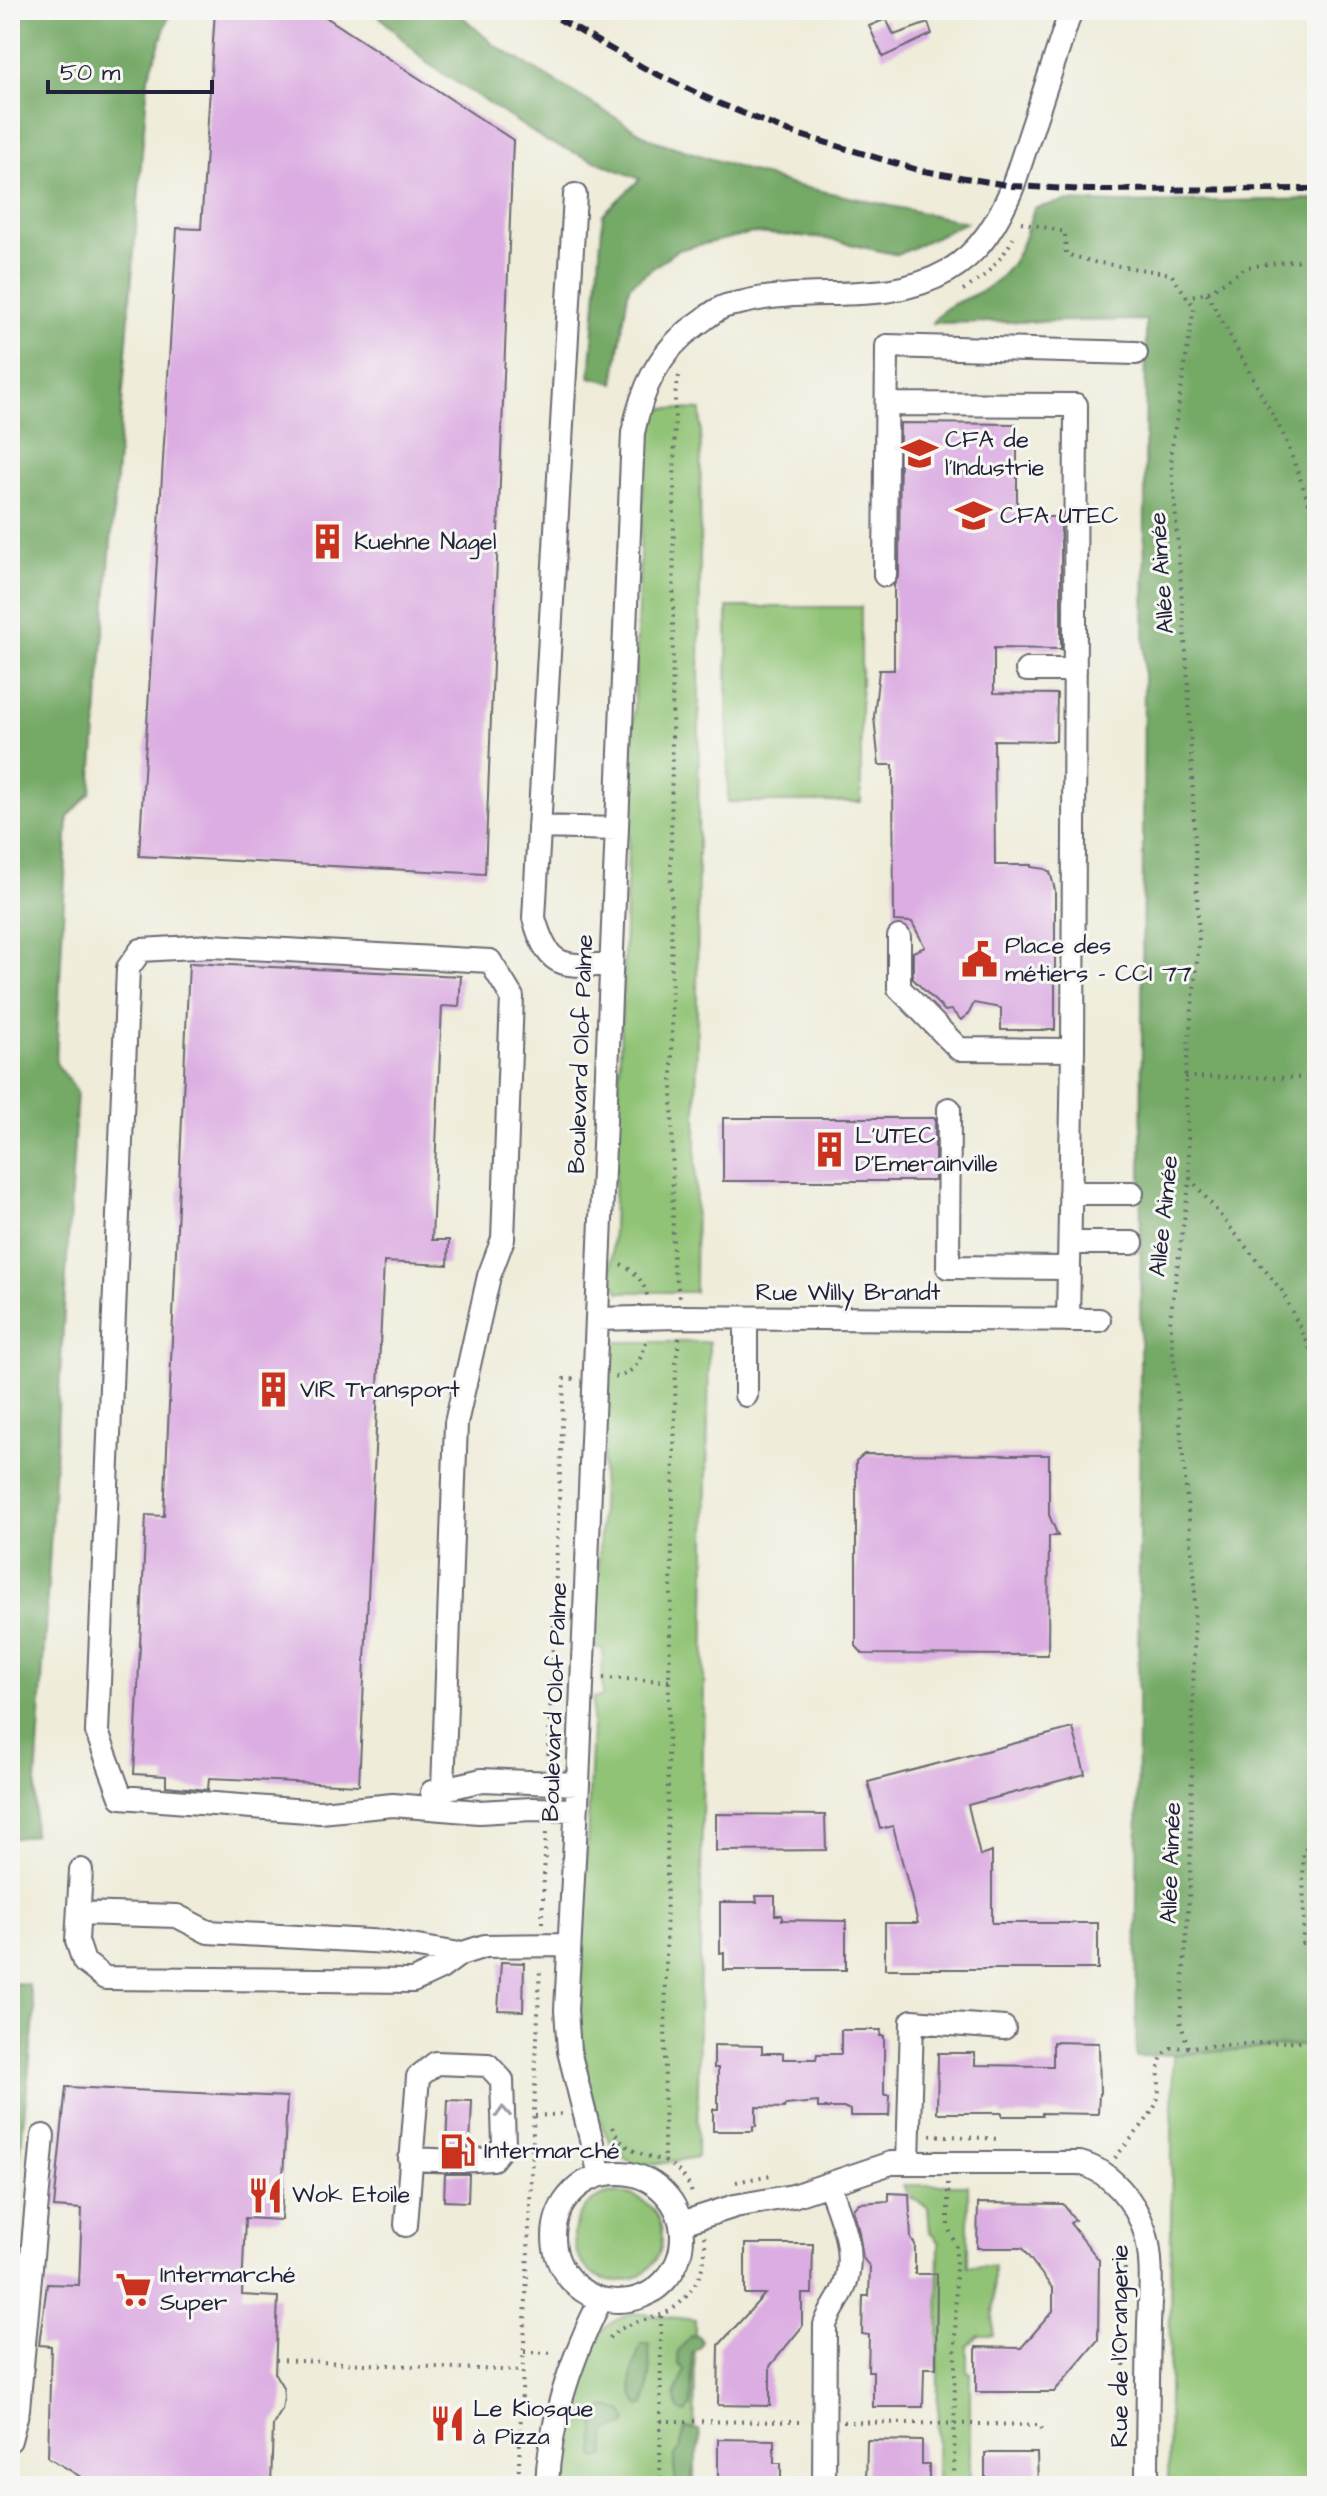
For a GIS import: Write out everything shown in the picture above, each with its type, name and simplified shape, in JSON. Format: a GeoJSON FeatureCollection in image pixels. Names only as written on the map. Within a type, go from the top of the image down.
{"type":"FeatureCollection","features":[{"type":"Feature","properties":{"kind":"street","name":"Boulevard Olof Palme"},"geometry":{"type":"LineString","coordinates":[[599,2171],[569,2051],[566,2010],[633,433],[638,406],[649,378],[680,337],[721,308],[766,296],[902,289],[948,271],[965,260],[988,235],[1013,186],[1071,10]]}},
{"type":"Feature","properties":{"kind":"street"},"geometry":{"type":"LineString","coordinates":[[575,195],[534,918],[541,943],[555,959],[568,965],[611,965]]}},
{"type":"Feature","properties":{"kind":"street"},"geometry":{"type":"LineString","coordinates":[[885,575],[879,433],[887,404],[887,346],[1136,353]]}},
{"type":"Feature","properties":{"kind":"street"},"geometry":{"type":"LineString","coordinates":[[887,404],[1076,405],[1073,1050],[1068,1320]]}},
{"type":"Feature","properties":{"kind":"street"},"geometry":{"type":"LineString","coordinates":[[1027,670],[1075,670]]}},
{"type":"Feature","properties":{"kind":"street"},"geometry":{"type":"LineString","coordinates":[[539,827],[617,829]]}},
{"type":"Feature","properties":{"kind":"street"},"geometry":{"type":"LineString","coordinates":[[899,937],[899,988],[959,1049],[1073,1050]]}},
{"type":"Feature","properties":{"kind":"street"},"geometry":{"type":"LineString","coordinates":[[443,1789],[456,1423],[489,1276],[503,1239],[512,997],[490,961],[211,946],[141,950],[128,968],[97,1732],[121,1797],[320,1812],[393,1805],[479,1812],[576,1810]]}},
{"type":"Feature","properties":{"kind":"street"},"geometry":{"type":"LineString","coordinates":[[949,1109],[948,1267],[1069,1268]]}},
{"type":"Feature","properties":{"kind":"street"},"geometry":{"type":"LineString","coordinates":[[1070,1193],[1132,1193]]}},
{"type":"Feature","properties":{"kind":"street"},"geometry":{"type":"LineString","coordinates":[[1070,1243],[1132,1243]]}},
{"type":"Feature","properties":{"kind":"street"},"geometry":{"type":"LineString","coordinates":[[746,1318],[746,1395]]}},
{"type":"Feature","properties":{"kind":"street","name":"Rue Willy Brandt"},"geometry":{"type":"LineString","coordinates":[[597,1319],[1099,1320]]}},
{"type":"Feature","properties":{"kind":"street"},"geometry":{"type":"LineString","coordinates":[[393,1805],[482,1780],[578,1784]]}},
{"type":"Feature","properties":{"kind":"street"},"geometry":{"type":"LineString","coordinates":[[81,1870],[77,1941],[84,1962],[105,1978],[413,1981],[441,1968],[460,1954],[485,1946],[569,1945]]}},
{"type":"Feature","properties":{"kind":"street"},"geometry":{"type":"LineString","coordinates":[[79,1913],[177,1916],[208,1932],[387,1942],[460,1954]]}},
{"type":"Feature","properties":{"kind":"street"},"geometry":{"type":"LineString","coordinates":[[908,2162],[912,2021],[1004,2028]]}},
{"type":"Feature","properties":{"kind":"street"},"geometry":{"type":"LineString","coordinates":[[406,2225],[410,2159],[418,2077],[436,2063],[488,2065],[502,2080],[504,2145],[493,2159],[410,2159]]}},
{"type":"Feature","properties":{"kind":"street"},"geometry":{"type":"LineString","coordinates":[[10,2440],[18,2409],[43,2136]]}},
{"type":"Feature","properties":{"kind":"street"},"geometry":{"type":"LineString","coordinates":[[686,2222],[735,2206],[793,2196],[891,2163],[1080,2163],[1094,2166],[1113,2163]]}},
{"type":"Feature","properties":{"kind":"street","name":"Rue de l'Orangerie"},"geometry":{"type":"LineString","coordinates":[[1113,2163],[1125,2195],[1139,2215],[1149,2252],[1147,2486]]}},
{"type":"Feature","properties":{"kind":"street"},"geometry":{"type":"LineString","coordinates":[[599,2171],[642,2176],[660,2187],[686,2222],[676,2267],[663,2284],[644,2296],[623,2302],[599,2303],[573,2283],[556,2255],[554,2231],[561,2206],[571,2192],[599,2171]]}},
{"type":"Feature","properties":{"kind":"street"},"geometry":{"type":"LineString","coordinates":[[824,2486],[825,2325],[829,2311],[846,2283],[848,2264],[847,2237],[829,2185]]}},
{"type":"Feature","properties":{"kind":"street"},"geometry":{"type":"LineString","coordinates":[[547,2486],[552,2429],[575,2358],[599,2303]]}},
{"type":"Feature","properties":{"kind":"path"},"geometry":{"type":"LineString","coordinates":[[1021,222],[1065,232],[1066,254],[1094,262],[1171,274],[1185,297],[1207,293],[1247,267],[1317,260]]}},
{"type":"Feature","properties":{"kind":"path"},"geometry":{"type":"LineString","coordinates":[[1207,293],[1285,438],[1317,524]]}},
{"type":"Feature","properties":{"kind":"path","name":"Allée Aimée"},"geometry":{"type":"LineString","coordinates":[[1185,297],[1194,307],[1171,453],[1188,681],[1199,941],[1185,1077],[1190,1178],[1170,1319],[1195,1584],[1190,1884],[1180,2021],[1188,2047]]}},
{"type":"Feature","properties":{"kind":"path"},"geometry":{"type":"LineString","coordinates":[[669,1298],[680,1299],[673,1266],[671,856],[675,395],[685,366]]}},
{"type":"Feature","properties":{"kind":"path"},"geometry":{"type":"LineString","coordinates":[[1185,1077],[1317,1078]]}},
{"type":"Feature","properties":{"kind":"path"},"geometry":{"type":"LineString","coordinates":[[1190,1178],[1282,1291],[1317,1363]]}},
{"type":"Feature","properties":{"kind":"path"},"geometry":{"type":"LineString","coordinates":[[599,1262],[618,1263],[626,1267],[642,1283],[647,1298],[658,1298]]}},
{"type":"Feature","properties":{"kind":"path"},"geometry":{"type":"LineString","coordinates":[[664,2161],[669,1681],[676,1363],[680,1334]]}},
{"type":"Feature","properties":{"kind":"path"},"geometry":{"type":"LineString","coordinates":[[597,1677],[669,1681]]}},
{"type":"Feature","properties":{"kind":"path"},"geometry":{"type":"LineString","coordinates":[[1317,1826],[1303,1853],[1302,1943],[1317,1950]]}},
{"type":"Feature","properties":{"kind":"path"},"geometry":{"type":"LineString","coordinates":[[1113,2163],[1153,2109],[1157,2099],[1159,2060],[1171,2048],[1317,2040]]}},
{"type":"Feature","properties":{"kind":"path"},"geometry":{"type":"LineString","coordinates":[[535,2116],[569,2114]]}},
{"type":"Feature","properties":{"kind":"path"},"geometry":{"type":"LineString","coordinates":[[610,2119],[622,2143],[633,2152],[674,2166],[688,2181],[692,2196],[701,2193]]}},
{"type":"Feature","properties":{"kind":"path"},"geometry":{"type":"LineString","coordinates":[[909,2136],[941,2134],[1003,2139]]}},
{"type":"Feature","properties":{"kind":"path"},"geometry":{"type":"LineString","coordinates":[[624,2165],[652,2173],[677,2193],[686,2209],[686,2222],[692,2244],[679,2278],[650,2304],[629,2310],[615,2311],[567,2290],[555,2276],[548,2260],[545,2231],[557,2196],[582,2173],[624,2165]]}},
{"type":"Feature","properties":{"kind":"path"},"geometry":{"type":"LineString","coordinates":[[731,2183],[782,2174]]}},
{"type":"Feature","properties":{"kind":"path"},"geometry":{"type":"LineString","coordinates":[[954,2486],[956,2246],[948,2227],[948,2181],[959,2180]]}},
{"type":"Feature","properties":{"kind":"path"},"geometry":{"type":"LineString","coordinates":[[660,2486],[661,2315],[677,2305],[695,2284],[705,2260],[704,2237],[713,2232]]}},
{"type":"Feature","properties":{"kind":"path"},"geometry":{"type":"LineString","coordinates":[[1124,2397],[1126,2242]]}},
{"type":"Feature","properties":{"kind":"path"},"geometry":{"type":"LineString","coordinates":[[276,2360],[523,2371]]}},
{"type":"Feature","properties":{"kind":"path"},"geometry":{"type":"LineString","coordinates":[[954,2425],[1040,2425],[1042,2429]]}},
{"type":"Feature","properties":{"kind":"green space"},"geometry":{"type":"Polygon","coordinates":[[[10,10],[171,10],[148,78],[91,792],[68,817],[56,1063],[77,1091],[33,1835],[10,1839],[10,10]]]}},
{"type":"Feature","properties":{"kind":"green space"},"geometry":{"type":"Polygon","coordinates":[[[373,10],[455,10],[493,44],[653,140],[789,184],[966,222],[898,255],[822,238],[753,233],[677,250],[629,286],[614,383],[590,377],[603,214],[640,179],[546,141],[427,63],[373,10]]]}},
{"type":"Feature","properties":{"kind":"green space"},"geometry":{"type":"Polygon","coordinates":[[[1317,199],[1317,2044],[1136,2057],[1146,320],[933,323],[944,310],[984,290],[1008,268],[1019,250],[1034,208],[1066,201],[1119,203],[1317,199]]]}},
{"type":"Feature","properties":{"kind":"green space"},"geometry":{"type":"Polygon","coordinates":[[[650,408],[701,410],[695,1292],[619,1292],[611,1275],[641,533],[650,408]]]}},
{"type":"Feature","properties":{"kind":"green space"},"geometry":{"type":"Polygon","coordinates":[[[727,607],[861,607],[861,802],[728,802],[727,607]]]}},
{"type":"Feature","properties":{"kind":"green space"},"geometry":{"type":"Polygon","coordinates":[[[615,1342],[709,1342],[697,2157],[645,2165],[624,2158],[602,2126],[589,2081],[580,2021],[593,1698],[602,1697],[603,1649],[595,1648],[607,1366],[615,1342]]]}},
{"type":"Feature","properties":{"kind":"green space"},"geometry":{"type":"Polygon","coordinates":[[[10,1983],[28,1984],[35,2010],[10,2253],[10,1983]]]}},
{"type":"Feature","properties":{"kind":"green space"},"geometry":{"type":"Polygon","coordinates":[[[1317,2044],[1317,2486],[1168,2486],[1173,2055],[1317,2044]]]}},
{"type":"Feature","properties":{"kind":"green space"},"geometry":{"type":"Polygon","coordinates":[[[903,2185],[968,2185],[968,2266],[994,2266],[993,2335],[979,2335],[967,2347],[967,2371],[970,2372],[970,2486],[937,2486],[939,2243],[930,2232],[928,2207],[908,2196],[903,2185]]]}},
{"type":"Feature","properties":{"kind":"green space"},"geometry":{"type":"Polygon","coordinates":[[[618,2193],[635,2197],[649,2206],[658,2220],[662,2237],[658,2254],[649,2268],[635,2277],[618,2281],[601,2277],[587,2268],[578,2254],[574,2237],[578,2220],[587,2206],[601,2197],[618,2193]]]}},
{"type":"Feature","properties":{"kind":"green space"},"geometry":{"type":"Polygon","coordinates":[[[633,2313],[695,2320],[694,2486],[559,2486],[567,2426],[587,2357],[606,2327],[633,2313]]]}},
{"type":"Feature","properties":{"kind":"green space"},"geometry":{"type":"Polygon","coordinates":[[[691,2335],[698,2336],[702,2341],[692,2353],[691,2406],[686,2413],[680,2411],[675,2399],[684,2369],[678,2364],[677,2353],[691,2335]]]}},
{"type":"Feature","properties":{"kind":"green space"},"geometry":{"type":"Polygon","coordinates":[[[641,2344],[649,2344],[650,2376],[645,2405],[640,2406],[631,2383],[641,2344]]]}},
{"type":"Feature","properties":{"kind":"green space"},"geometry":{"type":"Polygon","coordinates":[[[608,2407],[624,2412],[628,2419],[627,2425],[607,2431],[605,2456],[600,2459],[595,2457],[595,2420],[600,2410],[608,2407]]]}},
{"type":"Feature","properties":{"kind":"green space"},"geometry":{"type":"Polygon","coordinates":[[[688,2428],[699,2430],[700,2438],[691,2486],[676,2486],[675,2457],[688,2428]]]}},
{"type":"Feature","properties":{"kind":"building","name":"Kuehne Nagel"},"geometry":{"type":"Polygon","coordinates":[[[215,10],[315,10],[513,140],[485,874],[139,856],[177,228],[201,229],[215,10]]]}},
{"type":"Feature","properties":{"kind":"building"},"geometry":{"type":"Polygon","coordinates":[[[886,19],[894,35],[928,23],[932,34],[883,57],[869,26],[886,19]]]}},
{"type":"Feature","properties":{"kind":"building"},"geometry":{"type":"Polygon","coordinates":[[[900,423],[1017,424],[1017,517],[1061,517],[1061,649],[994,648],[994,693],[1057,694],[1056,741],[994,740],[995,865],[1031,865],[1045,869],[1050,872],[1055,890],[1055,1030],[1001,1030],[1001,1008],[974,1003],[961,1020],[951,1010],[945,1011],[913,979],[913,952],[925,947],[912,922],[894,921],[893,765],[879,765],[874,717],[879,670],[894,670],[894,585],[899,575],[900,423]]]}},
{"type":"Feature","properties":{"kind":"building","name":"VIR Transport"},"geometry":{"type":"Polygon","coordinates":[[[189,963],[461,976],[459,1007],[442,1006],[432,1240],[449,1240],[448,1265],[384,1262],[359,1785],[209,1778],[208,1790],[166,1786],[166,1776],[134,1774],[146,1515],[164,1516],[189,963]]]}},
{"type":"Feature","properties":{"kind":"building","name":"L'UTEC D'Emerainville"},"geometry":{"type":"Polygon","coordinates":[[[723,1118],[935,1118],[935,1181],[723,1181],[723,1118]]]}},
{"type":"Feature","properties":{"kind":"building"},"geometry":{"type":"Polygon","coordinates":[[[864,1454],[1049,1455],[1049,1515],[1058,1536],[1049,1536],[1048,1655],[863,1654],[856,1646],[856,1461],[864,1454]]]}},
{"type":"Feature","properties":{"kind":"building"},"geometry":{"type":"Polygon","coordinates":[[[1073,1728],[1085,1774],[968,1805],[980,1856],[992,1852],[992,1923],[1098,1923],[1098,1969],[885,1969],[885,1923],[918,1923],[893,1826],[880,1829],[868,1782],[1073,1728]]]}},
{"type":"Feature","properties":{"kind":"building"},"geometry":{"type":"Polygon","coordinates":[[[716,1814],[825,1815],[826,1850],[716,1851],[716,1814]]]}},
{"type":"Feature","properties":{"kind":"building"},"geometry":{"type":"Polygon","coordinates":[[[756,1896],[775,1896],[775,1915],[782,1915],[782,1920],[846,1921],[846,1970],[724,1970],[724,1952],[720,1953],[720,1902],[757,1902],[756,1896]]]}},
{"type":"Feature","properties":{"kind":"building"},"geometry":{"type":"Polygon","coordinates":[[[501,1962],[524,1963],[523,2011],[498,2010],[501,1962]]]}},
{"type":"Feature","properties":{"kind":"building"},"geometry":{"type":"Polygon","coordinates":[[[841,2030],[881,2030],[880,2036],[884,2036],[884,2095],[890,2095],[889,2116],[850,2116],[850,2110],[846,2108],[818,2108],[818,2102],[785,2105],[784,2108],[756,2107],[753,2131],[713,2131],[713,2109],[718,2109],[718,2068],[714,2068],[714,2045],[762,2046],[762,2053],[783,2053],[783,2059],[816,2059],[817,2054],[841,2054],[841,2030]]]}},
{"type":"Feature","properties":{"kind":"building"},"geometry":{"type":"Polygon","coordinates":[[[1053,2042],[1099,2043],[1098,2114],[1002,2116],[1002,2113],[937,2113],[938,2053],[975,2053],[975,2065],[1053,2066],[1053,2042]]]}},
{"type":"Feature","properties":{"kind":"building","name":"Intermarché Super"},"geometry":{"type":"Polygon","coordinates":[[[66,2087],[287,2097],[281,2220],[245,2218],[242,2295],[278,2297],[275,2374],[283,2387],[284,2397],[282,2410],[273,2425],[271,2486],[96,2486],[48,2457],[51,2346],[39,2345],[47,2284],[79,2285],[82,2209],[54,2207],[66,2087]]]}},
{"type":"Feature","properties":{"kind":"building"},"geometry":{"type":"Polygon","coordinates":[[[448,2100],[472,2101],[470,2146],[446,2146],[448,2100]]]}},
{"type":"Feature","properties":{"kind":"building"},"geometry":{"type":"Polygon","coordinates":[[[445,2174],[469,2174],[468,2202],[444,2201],[445,2174]]]}},
{"type":"Feature","properties":{"kind":"building"},"geometry":{"type":"Polygon","coordinates":[[[889,2193],[909,2194],[915,2274],[937,2274],[936,2368],[924,2368],[923,2407],[873,2407],[873,2371],[868,2371],[869,2335],[862,2334],[863,2296],[869,2296],[870,2267],[863,2258],[853,2209],[859,2203],[889,2201],[889,2193]]]}},
{"type":"Feature","properties":{"kind":"building"},"geometry":{"type":"Polygon","coordinates":[[[978,2203],[1063,2204],[1075,2220],[1070,2223],[1099,2260],[1098,2340],[1054,2392],[976,2392],[976,2347],[1021,2348],[1053,2311],[1053,2289],[1022,2248],[977,2248],[978,2203]]]}},
{"type":"Feature","properties":{"kind":"building"},"geometry":{"type":"Polygon","coordinates":[[[745,2244],[813,2244],[812,2294],[802,2294],[802,2327],[770,2366],[770,2406],[718,2405],[719,2345],[765,2294],[745,2294],[745,2244]]]}},
{"type":"Feature","properties":{"kind":"building"},"geometry":{"type":"Polygon","coordinates":[[[718,2439],[774,2440],[774,2463],[781,2463],[781,2481],[774,2481],[774,2486],[718,2486],[718,2439]]]}},
{"type":"Feature","properties":{"kind":"building"},"geometry":{"type":"Polygon","coordinates":[[[867,2440],[922,2441],[922,2464],[929,2464],[929,2482],[922,2482],[922,2486],[866,2486],[867,2440]]]}},
{"type":"Feature","properties":{"kind":"building"},"geometry":{"type":"Polygon","coordinates":[[[985,2453],[1037,2453],[1038,2486],[985,2486],[985,2453]]]}},
{"type":"Feature","properties":{"kind":"railway"},"geometry":{"type":"LineString","coordinates":[[543,10],[646,69],[718,103],[787,131],[918,170],[1013,186],[1088,190],[1317,189]]}},
{"type":"Feature","properties":{"kind":"place","name":"CFA de l'Industrie"},"geometry":{"type":"Point","coordinates":[919,454]}},
{"type":"Feature","properties":{"kind":"place","name":"CFA UTEC"},"geometry":{"type":"Point","coordinates":[974,516]}},
{"type":"Feature","properties":{"kind":"place","name":"Kuehne Nagel"},"geometry":{"type":"Point","coordinates":[328,542]}},
{"type":"Feature","properties":{"kind":"place","name":"Place des métiers - CCI 77"},"geometry":{"type":"Point","coordinates":[979,960]}},
{"type":"Feature","properties":{"kind":"place","name":"L'UTEC D'Emerainville"},"geometry":{"type":"Point","coordinates":[829,1150]}},
{"type":"Feature","properties":{"kind":"place","name":"VIR Transport"},"geometry":{"type":"Point","coordinates":[274,1390]}},
{"type":"Feature","properties":{"kind":"place","name":"Intermarché"},"geometry":{"type":"Point","coordinates":[458,2151]}},
{"type":"Feature","properties":{"kind":"place","name":"Wok Etoile"},"geometry":{"type":"Point","coordinates":[266,2195]}},
{"type":"Feature","properties":{"kind":"place","name":"Intermarché Super"},"geometry":{"type":"Point","coordinates":[134,2289]}},
{"type":"Feature","properties":{"kind":"place","name":"Le Kiosque à Pizza"},"geometry":{"type":"Point","coordinates":[447,2423]}}]}
